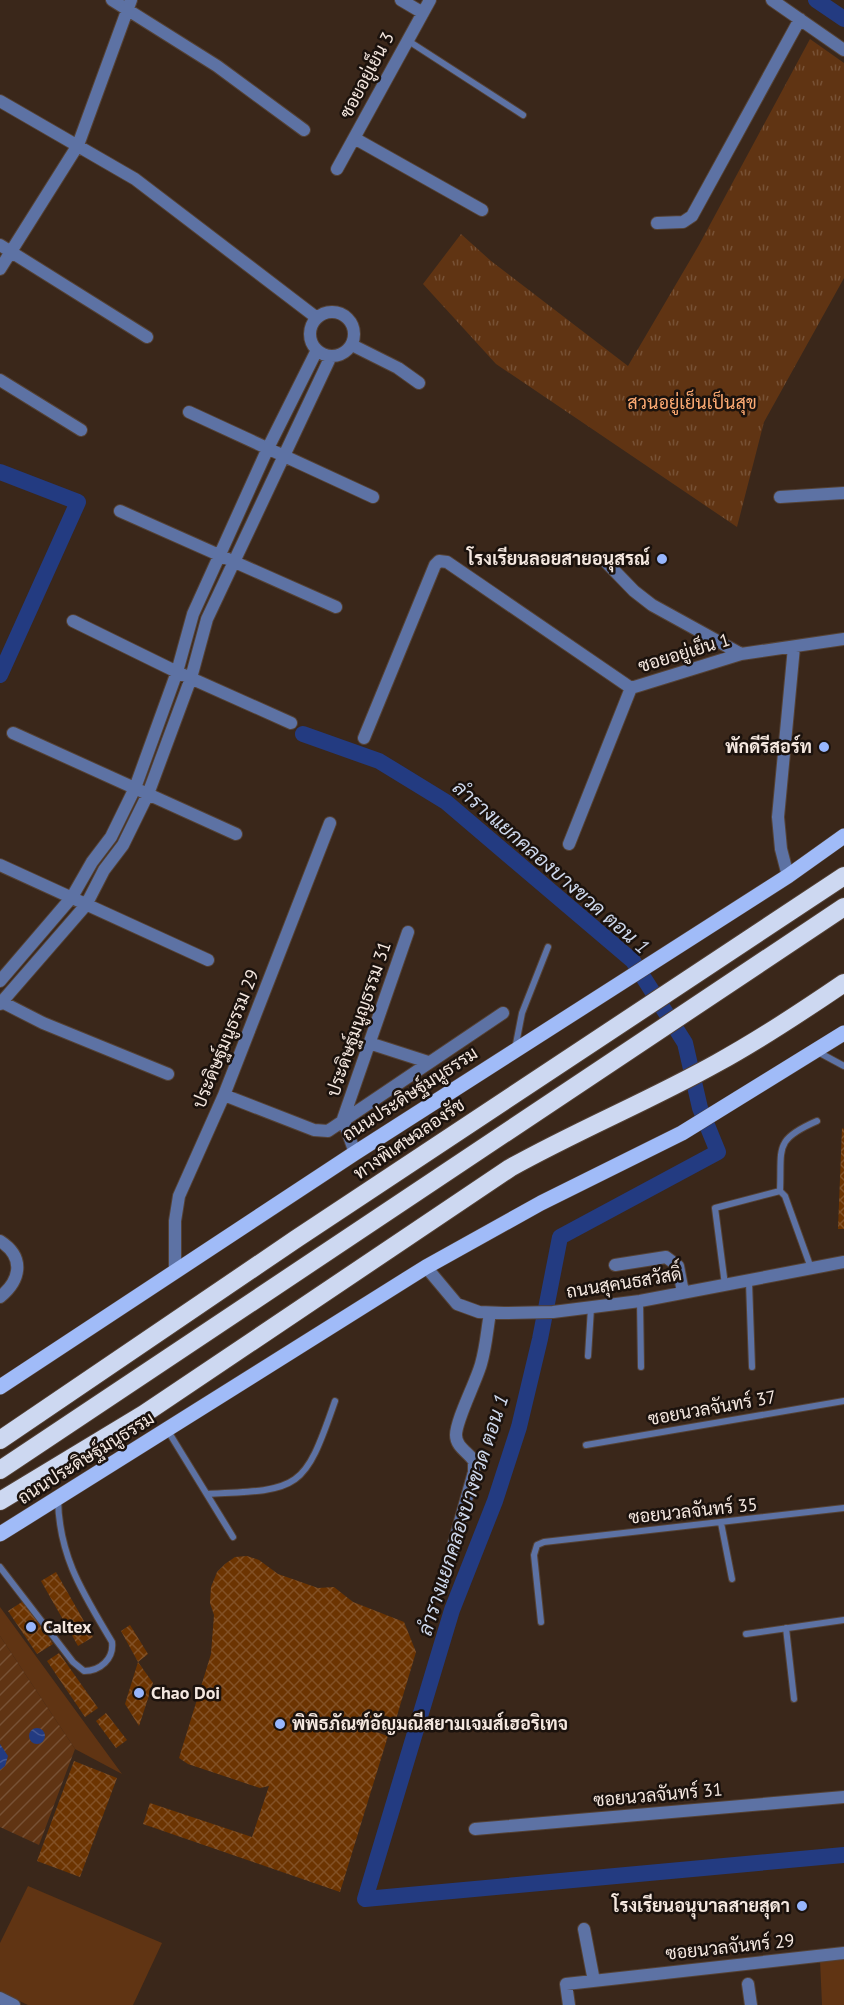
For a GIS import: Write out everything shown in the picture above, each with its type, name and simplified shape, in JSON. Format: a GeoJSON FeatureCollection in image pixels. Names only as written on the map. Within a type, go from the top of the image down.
{"type":"FeatureCollection","features":[{"type":"Feature","properties":{"kind":"highway","name":"ทางพิเศษฉลองรัช"},"geometry":{"type":"LineString","coordinates":[[0,1440],[296,1239],[844,876]]}},
{"type":"Feature","properties":{"kind":"highway"},"geometry":{"type":"LineString","coordinates":[[0,1470],[844,907]]}},
{"type":"Feature","properties":{"kind":"highway"},"geometry":{"type":"LineString","coordinates":[[0,1501],[144,1414],[435,1216],[510,1168],[571,1134],[685,1080],[798,1015],[844,983]]}},
{"type":"Feature","properties":{"kind":"main road","name":"ถนนประดิษฐ์มนูธรรม"},"geometry":{"type":"LineString","coordinates":[[0,1387],[515,1049],[788,876],[844,836]]}},
{"type":"Feature","properties":{"kind":"main road","name":"ถนนประดิษฐ์มนูธรรม"},"geometry":{"type":"LineString","coordinates":[[0,1534],[168,1431],[426,1267],[540,1203],[698,1124],[844,1033]]}},
{"type":"Feature","properties":{"kind":"street"},"geometry":{"type":"LineString","coordinates":[[112,0],[128,4],[304,130]]}},
{"type":"Feature","properties":{"kind":"street"},"geometry":{"type":"LineString","coordinates":[[401,0],[423,13]]}},
{"type":"Feature","properties":{"kind":"street","name":"ซอยอยู่เย็น 3"},"geometry":{"type":"LineString","coordinates":[[337,169],[430,0]]}},
{"type":"Feature","properties":{"kind":"street"},"geometry":{"type":"LineString","coordinates":[[772,0],[844,50]]}},
{"type":"Feature","properties":{"kind":"street"},"geometry":{"type":"LineString","coordinates":[[0,269],[78,145],[128,4]]}},
{"type":"Feature","properties":{"kind":"street"},"geometry":{"type":"LineString","coordinates":[[657,223],[683,222],[695,211],[800,19]]}},
{"type":"Feature","properties":{"kind":"street"},"geometry":{"type":"LineString","coordinates":[[0,101],[135,179],[317,318]]}},
{"type":"Feature","properties":{"kind":"street"},"geometry":{"type":"LineString","coordinates":[[354,138],[482,210]]}},
{"type":"Feature","properties":{"kind":"street"},"geometry":{"type":"LineString","coordinates":[[0,245],[147,337]]}},
{"type":"Feature","properties":{"kind":"street"},"geometry":{"type":"LineString","coordinates":[[326,312],[336,312],[346,316],[352,325],[354,335],[352,345],[343,353],[331,356],[317,350],[310,333],[317,318],[326,312]]}},
{"type":"Feature","properties":{"kind":"street"},"geometry":{"type":"LineString","coordinates":[[352,345],[398,368],[419,383]]}},
{"type":"Feature","properties":{"kind":"street"},"geometry":{"type":"LineString","coordinates":[[0,981],[72,897],[92,862],[111,837],[135,788],[177,672],[193,614],[268,448],[317,350]]}},
{"type":"Feature","properties":{"kind":"street"},"geometry":{"type":"LineString","coordinates":[[168,1074],[43,1023],[0,1002],[86,905],[104,870],[123,844],[148,794],[191,678],[207,619],[331,356]]}},
{"type":"Feature","properties":{"kind":"street"},"geometry":{"type":"LineString","coordinates":[[0,380],[81,430]]}},
{"type":"Feature","properties":{"kind":"street"},"geometry":{"type":"LineString","coordinates":[[189,412],[373,496]]}},
{"type":"Feature","properties":{"kind":"street"},"geometry":{"type":"LineString","coordinates":[[780,497],[844,493]]}},
{"type":"Feature","properties":{"kind":"street"},"geometry":{"type":"LineString","coordinates":[[120,511],[336,607]]}},
{"type":"Feature","properties":{"kind":"street"},"geometry":{"type":"LineString","coordinates":[[603,559],[634,591],[652,605],[741,654]]}},
{"type":"Feature","properties":{"kind":"street"},"geometry":{"type":"LineString","coordinates":[[364,738],[435,565],[439,561],[447,562],[631,688]]}},
{"type":"Feature","properties":{"kind":"street"},"geometry":{"type":"LineString","coordinates":[[73,621],[177,672],[291,723]]}},
{"type":"Feature","properties":{"kind":"street","name":"ซอยอยู่เย็น 1"},"geometry":{"type":"LineString","coordinates":[[569,844],[631,688],[741,654],[844,639]]}},
{"type":"Feature","properties":{"kind":"street"},"geometry":{"type":"LineString","coordinates":[[788,876],[781,849],[778,817],[794,647]]}},
{"type":"Feature","properties":{"kind":"street"},"geometry":{"type":"LineString","coordinates":[[14,733],[236,834]]}},
{"type":"Feature","properties":{"kind":"street","name":"ประดิษฐ์มนูธรรม 29"},"geometry":{"type":"LineString","coordinates":[[175,1271],[175,1221],[179,1196],[224,1095],[330,823]]}},
{"type":"Feature","properties":{"kind":"street"},"geometry":{"type":"LineString","coordinates":[[0,865],[208,960]]}},
{"type":"Feature","properties":{"kind":"street","name":"ประดิษฐ์มนูญธรรม 31"},"geometry":{"type":"LineString","coordinates":[[355,1153],[343,1119],[408,932]]}},
{"type":"Feature","properties":{"kind":"street"},"geometry":{"type":"LineString","coordinates":[[224,1095],[320,1132],[328,1131],[503,1013]]}},
{"type":"Feature","properties":{"kind":"street"},"geometry":{"type":"LineString","coordinates":[[369,1042],[428,1062]]}},
{"type":"Feature","properties":{"kind":"street"},"geometry":{"type":"LineString","coordinates":[[0,1241],[9,1246],[16,1259],[17,1274],[11,1288],[0,1297]]}},
{"type":"Feature","properties":{"kind":"street"},"geometry":{"type":"LineString","coordinates":[[615,1266],[666,1257],[678,1266],[683,1292]]}},
{"type":"Feature","properties":{"kind":"street","name":"ถนนสุคนธสวัสดิ์"},"geometry":{"type":"LineString","coordinates":[[426,1267],[457,1304],[478,1312],[490,1313],[553,1312],[640,1301],[844,1262]]}},
{"type":"Feature","properties":{"kind":"street"},"geometry":{"type":"LineString","coordinates":[[452,1550],[474,1472],[474,1461],[458,1445],[456,1435],[459,1420],[470,1398],[481,1363],[490,1313]]}},
{"type":"Feature","properties":{"kind":"street","name":"ซอยนวลจันทร์ 31"},"geometry":{"type":"LineString","coordinates":[[475,1829],[844,1797]]}},
{"type":"Feature","properties":{"kind":"street"},"geometry":{"type":"LineString","coordinates":[[584,1929],[594,1981]]}},
{"type":"Feature","properties":{"kind":"street","name":"ซอยนวลจันทร์ 29"},"geometry":{"type":"LineString","coordinates":[[569,2005],[566,1984],[844,1953]]}},
{"type":"Feature","properties":{"kind":"street"},"geometry":{"type":"LineString","coordinates":[[748,1984],[751,2005]]}},
{"type":"Feature","properties":{"kind":"street"},"geometry":{"type":"LineString","coordinates":[[0,1998],[14,2005]]}},
{"type":"Feature","properties":{"kind":"lane"},"geometry":{"type":"LineString","coordinates":[[406,40],[523,115]]}},
{"type":"Feature","properties":{"kind":"lane"},"geometry":{"type":"LineString","coordinates":[[515,1049],[522,1013],[548,947]]}},
{"type":"Feature","properties":{"kind":"lane"},"geometry":{"type":"LineString","coordinates":[[816,1051],[844,1066]]}},
{"type":"Feature","properties":{"kind":"lane"},"geometry":{"type":"LineString","coordinates":[[780,1191],[781,1148],[794,1131],[817,1121]]}},
{"type":"Feature","properties":{"kind":"lane"},"geometry":{"type":"LineString","coordinates":[[780,1191],[786,1196],[811,1268]]}},
{"type":"Feature","properties":{"kind":"lane"},"geometry":{"type":"LineString","coordinates":[[725,1286],[715,1208],[780,1191]]}},
{"type":"Feature","properties":{"kind":"lane"},"geometry":{"type":"LineString","coordinates":[[748,1282],[752,1367]]}},
{"type":"Feature","properties":{"kind":"lane"},"geometry":{"type":"LineString","coordinates":[[640,1301],[641,1366]]}},
{"type":"Feature","properties":{"kind":"lane"},"geometry":{"type":"LineString","coordinates":[[588,1356],[591,1308]]}},
{"type":"Feature","properties":{"kind":"lane"},"geometry":{"type":"LineString","coordinates":[[207,1494],[280,1489],[302,1475],[315,1456],[336,1401]]}},
{"type":"Feature","properties":{"kind":"lane","name":"ซอยนวลจันทร์ 37"},"geometry":{"type":"LineString","coordinates":[[586,1445],[844,1401]]}},
{"type":"Feature","properties":{"kind":"lane"},"geometry":{"type":"LineString","coordinates":[[168,1431],[233,1537]]}},
{"type":"Feature","properties":{"kind":"lane"},"geometry":{"type":"LineString","coordinates":[[0,1568],[73,1662],[84,1671],[93,1671],[105,1663],[113,1650],[112,1642],[77,1584],[63,1549],[58,1528],[58,1498]]}},
{"type":"Feature","properties":{"kind":"lane","name":"ซอยนวลจันทร์ 35"},"geometry":{"type":"LineString","coordinates":[[541,1622],[534,1554],[537,1545],[544,1542],[844,1508]]}},
{"type":"Feature","properties":{"kind":"lane"},"geometry":{"type":"LineString","coordinates":[[721,1523],[732,1579]]}},
{"type":"Feature","properties":{"kind":"lane"},"geometry":{"type":"LineString","coordinates":[[746,1634],[844,1620]]}},
{"type":"Feature","properties":{"kind":"lane"},"geometry":{"type":"LineString","coordinates":[[786,1628],[794,1699]]}},
{"type":"Feature","properties":{"kind":"green space","name":"สวนอยู่เย็นเป็นสุข"},"geometry":{"type":"Polygon","coordinates":[[[810,39],[844,63],[844,278],[764,422],[737,527],[496,364],[423,284],[461,234],[491,261],[628,366],[699,245],[810,39]]]}},
{"type":"Feature","properties":{"kind":"green space"},"geometry":{"type":"Polygon","coordinates":[[[0,1607],[122,1774],[75,1749],[0,1636],[0,1607]]]}},
{"type":"Feature","properties":{"kind":"green space"},"geometry":{"type":"Polygon","coordinates":[[[0,1636],[75,1749],[39,1845],[0,1827],[0,1636]]]}},
{"type":"Feature","properties":{"kind":"green space"},"geometry":{"type":"Polygon","coordinates":[[[28,1886],[162,1943],[133,2005],[28,2005],[0,1992],[0,1943],[28,1886]]]}},
{"type":"Feature","properties":{"kind":"green space"},"geometry":{"type":"Polygon","coordinates":[[[844,1957],[844,2005],[822,2005],[820,1960],[844,1957]]]}},
{"type":"Feature","properties":{"kind":"water"},"geometry":{"type":"Polygon","coordinates":[[[34,1728],[40,1728],[45,1736],[43,1742],[34,1744],[29,1739],[29,1733],[34,1728]]]}},
{"type":"Feature","properties":{"kind":"water"},"geometry":{"type":"Polygon","coordinates":[[[0,1744],[8,1756],[5,1766],[0,1770],[0,1744]]]}},
{"type":"Feature","properties":{"kind":"building"},"geometry":{"type":"Polygon","coordinates":[[[842,1128],[844,1129],[844,1229],[838,1229],[842,1128]]]}},
{"type":"Feature","properties":{"kind":"building","name":"พิพิธภัณฑ์อัญมณีสยามเจมส์เฮอริเทจ"},"geometry":{"type":"Polygon","coordinates":[[[247,1556],[259,1560],[278,1574],[318,1588],[334,1587],[353,1602],[404,1622],[416,1652],[396,1719],[376,1713],[370,1730],[388,1736],[340,1892],[143,1824],[150,1803],[252,1837],[269,1786],[260,1788],[188,1764],[179,1758],[211,1654],[214,1615],[210,1603],[211,1587],[217,1572],[225,1564],[235,1557],[247,1556]]]}},
{"type":"Feature","properties":{"kind":"building","name":"Caltex"},"geometry":{"type":"Polygon","coordinates":[[[56,1572],[93,1637],[78,1646],[41,1581],[56,1572]]]}},
{"type":"Feature","properties":{"kind":"building","name":"Caltex"},"geometry":{"type":"Polygon","coordinates":[[[25,1600],[53,1644],[37,1654],[8,1611],[25,1600]]]}},
{"type":"Feature","properties":{"kind":"building"},"geometry":{"type":"Polygon","coordinates":[[[130,1625],[148,1654],[138,1662],[121,1631],[130,1625]]]}},
{"type":"Feature","properties":{"kind":"building"},"geometry":{"type":"Polygon","coordinates":[[[59,1653],[98,1708],[85,1717],[47,1661],[59,1653]]]}},
{"type":"Feature","properties":{"kind":"building","name":"Chao Doi"},"geometry":{"type":"Polygon","coordinates":[[[138,1662],[153,1683],[139,1726],[125,1704],[138,1662]]]}},
{"type":"Feature","properties":{"kind":"building"},"geometry":{"type":"Polygon","coordinates":[[[106,1713],[127,1740],[116,1748],[96,1721],[106,1713]]]}},
{"type":"Feature","properties":{"kind":"building"},"geometry":{"type":"Polygon","coordinates":[[[74,1761],[117,1778],[80,1877],[37,1861],[74,1761]]]}},
{"type":"Feature","properties":{"kind":"waterway"},"geometry":{"type":"LineString","coordinates":[[816,0],[844,19]]}},
{"type":"Feature","properties":{"kind":"waterway"},"geometry":{"type":"LineString","coordinates":[[0,472],[78,502],[0,675]]}},
{"type":"Feature","properties":{"kind":"waterway","name":"ลำรางแยกคลองบางขวด ตอน 1"},"geometry":{"type":"LineString","coordinates":[[303,734],[379,761],[446,802],[633,961],[685,1043],[700,1108],[718,1152],[560,1237],[540,1339],[519,1427],[495,1501],[452,1610],[365,1899],[844,1855]]}},
{"type":"Feature","properties":{"kind":"place","name":"โรงเรียนลอยสายอนุสรณ์"},"geometry":{"type":"Point","coordinates":[662,559]}},
{"type":"Feature","properties":{"kind":"place","name":"พักดีรีสอร์ท"},"geometry":{"type":"Point","coordinates":[824,747]}},
{"type":"Feature","properties":{"kind":"place","name":"Caltex"},"geometry":{"type":"Point","coordinates":[31,1627]}},
{"type":"Feature","properties":{"kind":"place","name":"Chao Doi"},"geometry":{"type":"Point","coordinates":[139,1693]}},
{"type":"Feature","properties":{"kind":"place","name":"พิพิธภัณฑ์อัญมณีสยามเจมส์เฮอริเทจ"},"geometry":{"type":"Point","coordinates":[280,1724]}},
{"type":"Feature","properties":{"kind":"place","name":"โรงเรียนอนุบาลสายสุดา"},"geometry":{"type":"Point","coordinates":[802,1906]}}]}
